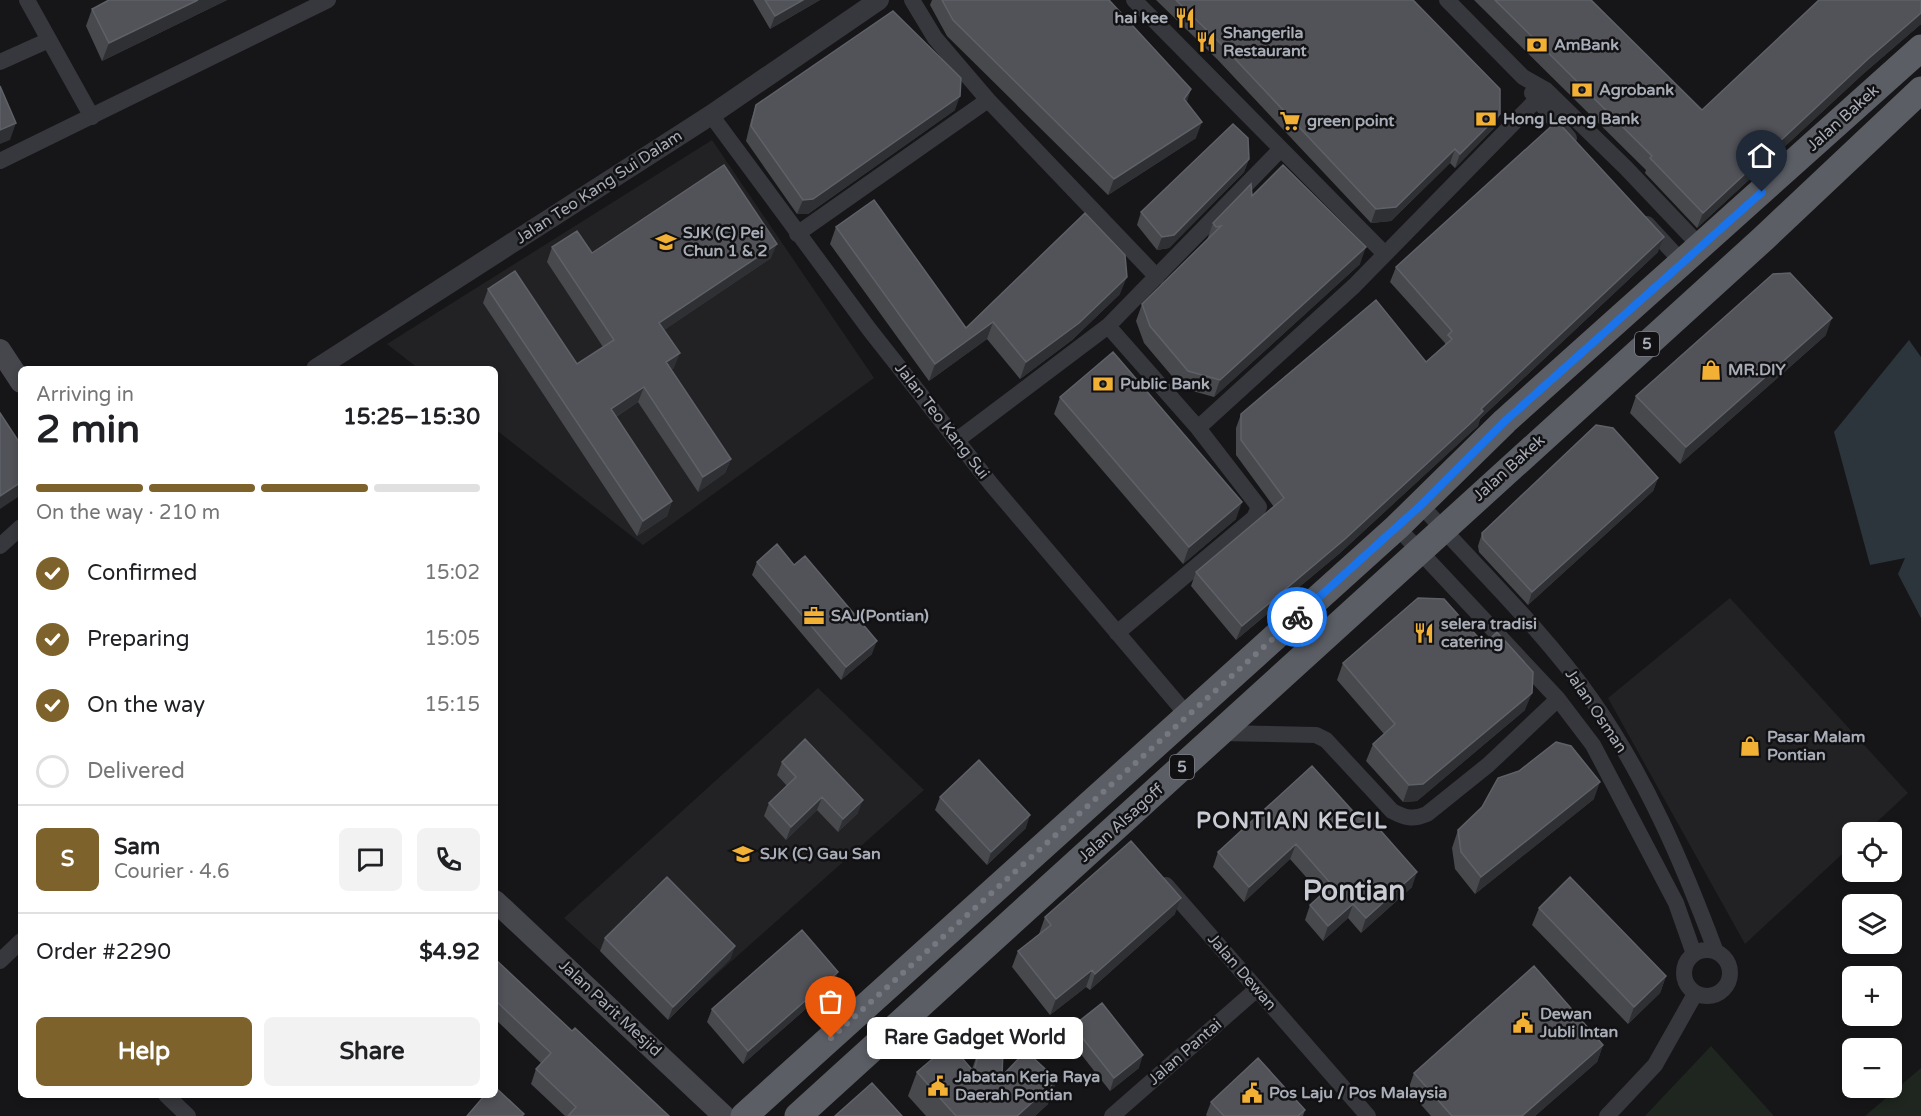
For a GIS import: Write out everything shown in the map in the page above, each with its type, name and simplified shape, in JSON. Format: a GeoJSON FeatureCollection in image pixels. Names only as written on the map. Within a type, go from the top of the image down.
{"type":"FeatureCollection","features":[{"type":"Feature","properties":{"kind":"highway","name":"Jalan Bakek"},"geometry":{"type":"LineString","coordinates":[[1421,505],[1505,421],[1921,48]]}},
{"type":"Feature","properties":{"kind":"highway","name":"Jalan Bakek"},"geometry":{"type":"LineString","coordinates":[[1443,529],[1764,238],[1921,90]]}},
{"type":"Feature","properties":{"kind":"highway","name":"5"},"geometry":{"type":"LineString","coordinates":[[744,1116],[1421,505]]}},
{"type":"Feature","properties":{"kind":"highway","name":"Jalan Alsagoff"},"geometry":{"type":"LineString","coordinates":[[798,1116],[1120,832],[1219,733],[1443,529]]}},
{"type":"Feature","properties":{"kind":"main road"},"geometry":{"type":"LineString","coordinates":[[0,350],[18,377]]}},
{"type":"Feature","properties":{"kind":"main road","name":"Jalan Parit Mesjid"},"geometry":{"type":"LineString","coordinates":[[498,904],[724,1116]]}},
{"type":"Feature","properties":{"kind":"street"},"geometry":{"type":"LineString","coordinates":[[27,0],[92,117]]}},
{"type":"Feature","properties":{"kind":"street"},"geometry":{"type":"LineString","coordinates":[[0,161],[328,0]]}},
{"type":"Feature","properties":{"kind":"street","name":"Jalan Teo Kang Sui Dalam"},"geometry":{"type":"LineString","coordinates":[[321,366],[711,115],[879,0]]}},
{"type":"Feature","properties":{"kind":"street"},"geometry":{"type":"LineString","coordinates":[[912,0],[935,38],[988,100],[1157,277]]}},
{"type":"Feature","properties":{"kind":"street"},"geometry":{"type":"LineString","coordinates":[[1134,0],[1385,254]]}},
{"type":"Feature","properties":{"kind":"street"},"geometry":{"type":"LineString","coordinates":[[1447,0],[1542,95],[1626,168],[1692,255]]}},
{"type":"Feature","properties":{"kind":"street"},"geometry":{"type":"LineString","coordinates":[[0,62],[49,40]]}},
{"type":"Feature","properties":{"kind":"street"},"geometry":{"type":"LineString","coordinates":[[1542,95],[1580,150]]}},
{"type":"Feature","properties":{"kind":"street"},"geometry":{"type":"LineString","coordinates":[[1198,428],[1385,254],[1542,95]]}},
{"type":"Feature","properties":{"kind":"street"},"geometry":{"type":"LineString","coordinates":[[797,234],[988,100]]}},
{"type":"Feature","properties":{"kind":"street","name":"Jalan Teo Kang Sui"},"geometry":{"type":"LineString","coordinates":[[711,115],[797,234],[957,440],[1188,716]]}},
{"type":"Feature","properties":{"kind":"street"},"geometry":{"type":"LineString","coordinates":[[957,440],[1108,326],[1281,149]]}},
{"type":"Feature","properties":{"kind":"street"},"geometry":{"type":"LineString","coordinates":[[1639,215],[1692,255]]}},
{"type":"Feature","properties":{"kind":"street"},"geometry":{"type":"LineString","coordinates":[[1108,326],[1198,428],[1258,507],[1258,512],[1117,633]]}},
{"type":"Feature","properties":{"kind":"street","name":"Jalan Osman"},"geometry":{"type":"LineString","coordinates":[[1421,505],[1530,623],[1593,701],[1671,838],[1716,952]]}},
{"type":"Feature","properties":{"kind":"street","name":"Jalan Osman"},"geometry":{"type":"LineString","coordinates":[[1397,527],[1558,699],[1593,745],[1676,903],[1694,954]]}},
{"type":"Feature","properties":{"kind":"street"},"geometry":{"type":"LineString","coordinates":[[0,546],[18,530]]}},
{"type":"Feature","properties":{"kind":"street"},"geometry":{"type":"LineString","coordinates":[[1219,733],[1316,735],[1326,740],[1392,811],[1405,818],[1417,818],[1427,814],[1488,765],[1558,699]]}},
{"type":"Feature","properties":{"kind":"street","name":"Jalan Dewan"},"geometry":{"type":"LineString","coordinates":[[1155,872],[1368,1116]]}},
{"type":"Feature","properties":{"kind":"street"},"geometry":{"type":"LineString","coordinates":[[1701,950],[1716,952],[1727,962],[1730,976],[1723,990],[1710,996],[1695,994],[1685,982],[1684,966],[1694,954],[1701,950]]}},
{"type":"Feature","properties":{"kind":"street","name":"Jalan Pantai"},"geometry":{"type":"LineString","coordinates":[[1112,1116],[1257,989]]}},
{"type":"Feature","properties":{"kind":"street"},"geometry":{"type":"LineString","coordinates":[[1607,1116],[1655,1065],[1695,994]]}},
{"type":"Feature","properties":{"kind":"street"},"geometry":{"type":"LineString","coordinates":[[169,1098],[188,1116]]}},
{"type":"Feature","properties":{"kind":"shaded area","name":"SJK (C) Pei Chun 1 & 2"},"geometry":{"type":"Polygon","coordinates":[[[712,140],[874,378],[643,545],[498,431],[498,366],[415,366],[387,344],[712,140]]]}},
{"type":"Feature","properties":{"kind":"shaded area"},"geometry":{"type":"Polygon","coordinates":[[[1909,340],[1921,357],[1921,618],[1898,574],[1905,558],[1870,565],[1834,432],[1909,340]]]}},
{"type":"Feature","properties":{"kind":"shaded area","name":"Pasar Malam Pontian"},"geometry":{"type":"Polygon","coordinates":[[[1730,598],[1908,793],[1877,822],[1842,822],[1842,854],[1745,944],[1608,698],[1730,598]]]}},
{"type":"Feature","properties":{"kind":"shaded area","name":"SJK (C) Gau San"},"geometry":{"type":"Polygon","coordinates":[[[818,688],[924,790],[671,1015],[564,918],[818,688]]]}},
{"type":"Feature","properties":{"kind":"shaded area"},"geometry":{"type":"Polygon","coordinates":[[[1711,1046],[1774,1116],[1645,1116],[1711,1046]]]}},
{"type":"Feature","properties":{"kind":"shaded area"},"geometry":{"type":"Polygon","coordinates":[[[1921,1068],[1921,1116],[1865,1116],[1886,1098],[1902,1098],[1902,1084],[1921,1068]]]}},
{"type":"Feature","properties":{"kind":"building"},"geometry":{"type":"Polygon","coordinates":[[[109,0],[198,0],[109,43],[92,9],[109,0]]]}},
{"type":"Feature","properties":{"kind":"building"},"geometry":{"type":"Polygon","coordinates":[[[765,0],[803,0],[775,16],[765,0]]]}},
{"type":"Feature","properties":{"kind":"building"},"geometry":{"type":"Polygon","coordinates":[[[942,0],[1109,0],[1191,89],[1184,99],[1202,122],[1114,179],[953,20],[942,0]]]}},
{"type":"Feature","properties":{"kind":"building"},"geometry":{"type":"Polygon","coordinates":[[[1176,0],[1413,0],[1500,89],[1500,114],[1460,154],[1455,149],[1396,207],[1376,209],[1222,45],[1176,0]]]}},
{"type":"Feature","properties":{"kind":"building"},"geometry":{"type":"Polygon","coordinates":[[[1495,0],[1591,0],[1702,110],[1819,0],[1921,0],[1921,13],[1868,59],[1703,213],[1650,158],[1652,156],[1495,0]]]}},
{"type":"Feature","properties":{"kind":"building"},"geometry":{"type":"Polygon","coordinates":[[[893,11],[961,78],[960,96],[813,199],[803,200],[751,126],[756,105],[893,11]]]}},
{"type":"Feature","properties":{"kind":"building"},"geometry":{"type":"Polygon","coordinates":[[[0,86],[16,123],[0,130],[0,86]]]}},
{"type":"Feature","properties":{"kind":"building"},"geometry":{"type":"Polygon","coordinates":[[[1557,121],[1664,237],[1481,409],[1483,411],[1474,420],[1345,539],[1242,626],[1196,572],[1284,498],[1241,440],[1241,414],[1376,300],[1426,362],[1452,339],[1448,335],[1452,331],[1396,267],[1557,121]]]}},
{"type":"Feature","properties":{"kind":"building"},"geometry":{"type":"Polygon","coordinates":[[[1233,124],[1248,138],[1249,159],[1174,235],[1162,237],[1141,212],[1233,124]]]}},
{"type":"Feature","properties":{"kind":"building"},"geometry":{"type":"Polygon","coordinates":[[[724,165],[777,244],[659,323],[680,353],[666,362],[731,459],[703,477],[644,387],[611,409],[672,501],[643,521],[488,289],[515,271],[577,364],[614,340],[552,247],[577,231],[592,253],[724,165]]]}},
{"type":"Feature","properties":{"kind":"building"},"geometry":{"type":"Polygon","coordinates":[[[1283,165],[1366,247],[1220,380],[1188,371],[1150,326],[1142,304],[1221,226],[1216,227],[1213,223],[1251,184],[1252,196],[1283,165]]]}},
{"type":"Feature","properties":{"kind":"building"},"geometry":{"type":"Polygon","coordinates":[[[874,200],[966,328],[1085,213],[1125,255],[1127,277],[1079,323],[1026,362],[993,322],[935,364],[836,227],[874,200]]]}},
{"type":"Feature","properties":{"kind":"building"},"geometry":{"type":"Polygon","coordinates":[[[1790,273],[1832,318],[1686,447],[1636,396],[1773,274],[1790,273]]]}},
{"type":"Feature","properties":{"kind":"building"},"geometry":{"type":"Polygon","coordinates":[[[1113,352],[1242,502],[1189,547],[1060,397],[1113,352]]]}},
{"type":"Feature","properties":{"kind":"building"},"geometry":{"type":"Polygon","coordinates":[[[0,413],[18,440],[18,484],[0,496],[0,413]]]}},
{"type":"Feature","properties":{"kind":"building"},"geometry":{"type":"Polygon","coordinates":[[[1596,425],[1613,428],[1658,478],[1532,592],[1483,539],[1482,533],[1596,425]]]}},
{"type":"Feature","properties":{"kind":"building","name":"SAJ(Pontian)"},"geometry":{"type":"Polygon","coordinates":[[[777,544],[794,565],[805,556],[877,641],[846,667],[757,562],[777,544]]]}},
{"type":"Feature","properties":{"kind":"building"},"geometry":{"type":"Polygon","coordinates":[[[1418,598],[1444,599],[1484,644],[1497,632],[1533,672],[1532,693],[1423,784],[1409,785],[1373,744],[1395,724],[1343,663],[1418,598]]]}},
{"type":"Feature","properties":{"kind":"building"},"geometry":{"type":"Polygon","coordinates":[[[805,739],[863,800],[843,819],[822,797],[791,827],[769,803],[796,777],[782,762],[805,739]]]}},
{"type":"Feature","properties":{"kind":"building"},"geometry":{"type":"Polygon","coordinates":[[[1556,742],[1571,746],[1600,782],[1481,877],[1461,852],[1458,830],[1482,807],[1498,778],[1519,771],[1556,742]]]}},
{"type":"Feature","properties":{"kind":"building"},"geometry":{"type":"Polygon","coordinates":[[[979,760],[1030,815],[991,852],[940,797],[979,760]]]}},
{"type":"Feature","properties":{"kind":"building"},"geometry":{"type":"Polygon","coordinates":[[[1312,766],[1360,819],[1366,814],[1417,872],[1366,918],[1353,904],[1328,926],[1310,905],[1332,885],[1296,844],[1249,887],[1218,852],[1312,766]]]}},
{"type":"Feature","properties":{"kind":"building"},"geometry":{"type":"Polygon","coordinates":[[[1131,841],[1181,898],[1095,974],[1092,970],[1056,999],[1018,951],[1051,925],[1045,917],[1131,841]]]}},
{"type":"Feature","properties":{"kind":"building"},"geometry":{"type":"Polygon","coordinates":[[[667,877],[735,946],[673,1007],[605,938],[667,877]]]}},
{"type":"Feature","properties":{"kind":"building"},"geometry":{"type":"Polygon","coordinates":[[[1570,877],[1666,976],[1634,1007],[1539,908],[1570,877]]]}},
{"type":"Feature","properties":{"kind":"building"},"geometry":{"type":"Polygon","coordinates":[[[802,930],[838,972],[748,1051],[712,1009],[802,930]]]}},
{"type":"Feature","properties":{"kind":"building"},"geometry":{"type":"Polygon","coordinates":[[[498,962],[572,1031],[575,1028],[669,1116],[568,1116],[576,1107],[536,1069],[551,1053],[498,1003],[498,962]]]}},
{"type":"Feature","properties":{"kind":"building","name":"Dewan Jubli Intan"},"geometry":{"type":"Polygon","coordinates":[[[1534,966],[1603,1045],[1522,1116],[1452,1116],[1414,1073],[1534,966]]]}},
{"type":"Feature","properties":{"kind":"building"},"geometry":{"type":"Polygon","coordinates":[[[1102,1003],[1143,1055],[1114,1078],[1073,1026],[1102,1003]]]}},
{"type":"Feature","properties":{"kind":"building"},"geometry":{"type":"Polygon","coordinates":[[[950,1044],[974,1072],[980,1046],[1003,1050],[1002,1076],[1026,1051],[1057,1080],[1017,1116],[956,1116],[917,1072],[950,1044]]]}},
{"type":"Feature","properties":{"kind":"building","name":"Pos Laju / Pos Malaysia"},"geometry":{"type":"Polygon","coordinates":[[[1258,1058],[1305,1110],[1298,1116],[1224,1116],[1211,1102],[1258,1058]]]}},
{"type":"Feature","properties":{"kind":"building"},"geometry":{"type":"Polygon","coordinates":[[[872,1083],[902,1116],[835,1116],[872,1083]]]}},
{"type":"Feature","properties":{"kind":"building"},"geometry":{"type":"Polygon","coordinates":[[[498,1090],[524,1114],[522,1116],[467,1116],[482,1098],[498,1098],[498,1090]]]}},
{"type":"Feature","properties":{"kind":"way so far"},"geometry":{"type":"LineString","coordinates":[[831,1038],[1297,617]]}},
{"type":"Feature","properties":{"kind":"place","name":"hai kee"},"geometry":{"type":"Point","coordinates":[1185,18]}},
{"type":"Feature","properties":{"kind":"place","name":"Shangerila Restaurant"},"geometry":{"type":"Point","coordinates":[1206,42]}},
{"type":"Feature","properties":{"kind":"place","name":"AmBank"},"geometry":{"type":"Point","coordinates":[1537,45]}},
{"type":"Feature","properties":{"kind":"place","name":"Agrobank"},"geometry":{"type":"Point","coordinates":[1582,90]}},
{"type":"Feature","properties":{"kind":"place","name":"Hong Leong Bank"},"geometry":{"type":"Point","coordinates":[1486,119]}},
{"type":"Feature","properties":{"kind":"place","name":"green point"},"geometry":{"type":"Point","coordinates":[1290,121]}},
{"type":"Feature","properties":{"kind":"place","name":"SJK (C) Pei Chun 1 & 2"},"geometry":{"type":"Point","coordinates":[666,242]}},
{"type":"Feature","properties":{"kind":"place","name":"MR.DIY"},"geometry":{"type":"Point","coordinates":[1711,370]}},
{"type":"Feature","properties":{"kind":"place","name":"Public Bank"},"geometry":{"type":"Point","coordinates":[1103,384]}},
{"type":"Feature","properties":{"kind":"place","name":"SAJ(Pontian)"},"geometry":{"type":"Point","coordinates":[814,616]}},
{"type":"Feature","properties":{"kind":"place","name":"selera tradisi catering"},"geometry":{"type":"Point","coordinates":[1424,633]}},
{"type":"Feature","properties":{"kind":"place","name":"Pasar Malam Pontian"},"geometry":{"type":"Point","coordinates":[1750,746]}},
{"type":"Feature","properties":{"kind":"place","name":"SJK (C) Gau San"},"geometry":{"type":"Point","coordinates":[743,854]}},
{"type":"Feature","properties":{"kind":"place","name":"Dewan Jubli Intan"},"geometry":{"type":"Point","coordinates":[1523,1023]}},
{"type":"Feature","properties":{"kind":"place","name":"Rare Gadget World"},"geometry":{"type":"Point","coordinates":[831,1038]}},
{"type":"Feature","properties":{"kind":"place","name":"Jabatan Kerja Raya Daerah Pontian"},"geometry":{"type":"Point","coordinates":[938,1086]}},
{"type":"Feature","properties":{"kind":"place","name":"Pos Laju / Pos Malaysia"},"geometry":{"type":"Point","coordinates":[1252,1093]}},
{"type":"Feature","properties":{"kind":"district","name":"PONTIAN KECIL"},"geometry":{"type":"Point","coordinates":[1292,821]}},
{"type":"Feature","properties":{"kind":"district","name":"Pontian"},"geometry":{"type":"Point","coordinates":[1354,891]}},
{"type":"Feature","properties":{"kind":"route"},"geometry":{"type":"LineString","coordinates":[[1297,617],[1421,505],[1505,421],[1762,192]]}}]}
